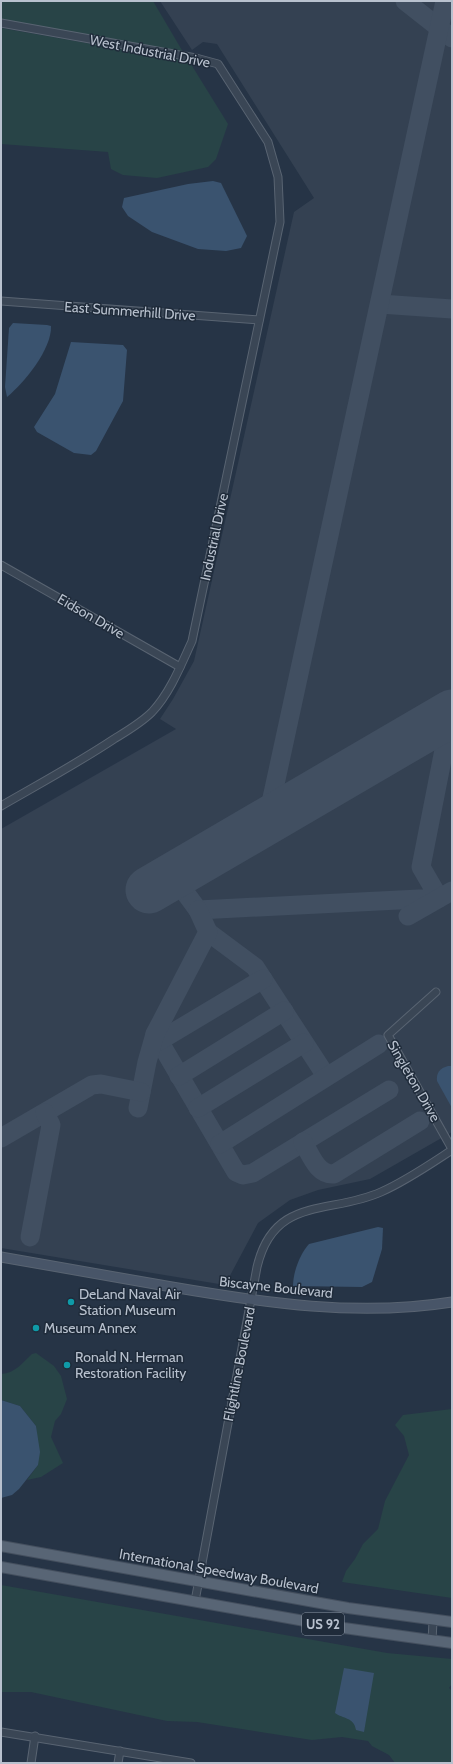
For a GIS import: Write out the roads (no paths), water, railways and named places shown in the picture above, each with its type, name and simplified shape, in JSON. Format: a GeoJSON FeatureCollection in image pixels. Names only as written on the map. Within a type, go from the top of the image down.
{"type":"FeatureCollection","features":[{"type":"Feature","properties":{"kind":"main road","name":"International Speedway Boulevard"},"geometry":{"type":"LineString","coordinates":[[1,1546],[348,1608],[433,1621],[452,1622]]}},
{"type":"Feature","properties":{"kind":"main road","name":"US 92"},"geometry":{"type":"LineString","coordinates":[[1,1567],[344,1628],[452,1643]]}},
{"type":"Feature","properties":{"kind":"street","name":"West Industrial Drive"},"geometry":{"type":"LineString","coordinates":[[1,23],[196,58],[218,64],[268,142],[278,177]]}},
{"type":"Feature","properties":{"kind":"street","name":"Industrial Drive"},"geometry":{"type":"LineString","coordinates":[[1,806],[97,751],[139,723],[151,713],[161,701],[180,667],[192,641],[280,222],[278,177]]}},
{"type":"Feature","properties":{"kind":"street","name":"East Summerhill Drive"},"geometry":{"type":"LineString","coordinates":[[1,301],[259,320]]}},
{"type":"Feature","properties":{"kind":"street","name":"Eidson Drive"},"geometry":{"type":"LineString","coordinates":[[1,565],[180,667]]}},
{"type":"Feature","properties":{"kind":"street","name":"Singleton Drive"},"geometry":{"type":"LineString","coordinates":[[436,992],[388,1035],[452,1149]]}},
{"type":"Feature","properties":{"kind":"street","name":"Flightline Boulevard"},"geometry":{"type":"LineString","coordinates":[[195,1602],[260,1254],[268,1239],[278,1226],[289,1218],[308,1209],[358,1200],[380,1192],[417,1173],[452,1149]]}},
{"type":"Feature","properties":{"kind":"street","name":"Biscayne Boulevard"},"geometry":{"type":"LineString","coordinates":[[1,1257],[251,1301],[293,1306],[354,1309],[402,1309],[452,1302]]}},
{"type":"Feature","properties":{"kind":"street"},"geometry":{"type":"LineString","coordinates":[[432,1640],[433,1621]]}},
{"type":"Feature","properties":{"kind":"street"},"geometry":{"type":"LineString","coordinates":[[1,1732],[35,1736],[191,1763]]}},
{"type":"Feature","properties":{"kind":"street"},"geometry":{"type":"LineString","coordinates":[[31,1763],[35,1736]]}},
{"type":"Feature","properties":{"kind":"street"},"geometry":{"type":"LineString","coordinates":[[118,1763],[120,1751]]}},
{"type":"Feature","properties":{"kind":"place","name":"DeLand Naval Air Station Museum"},"geometry":{"type":"Point","coordinates":[71,1302]}},
{"type":"Feature","properties":{"kind":"place","name":"Museum Annex"},"geometry":{"type":"Point","coordinates":[36,1328]}},
{"type":"Feature","properties":{"kind":"place","name":"Ronald N. Herman Restoration Facility"},"geometry":{"type":"Point","coordinates":[67,1365]}}]}
